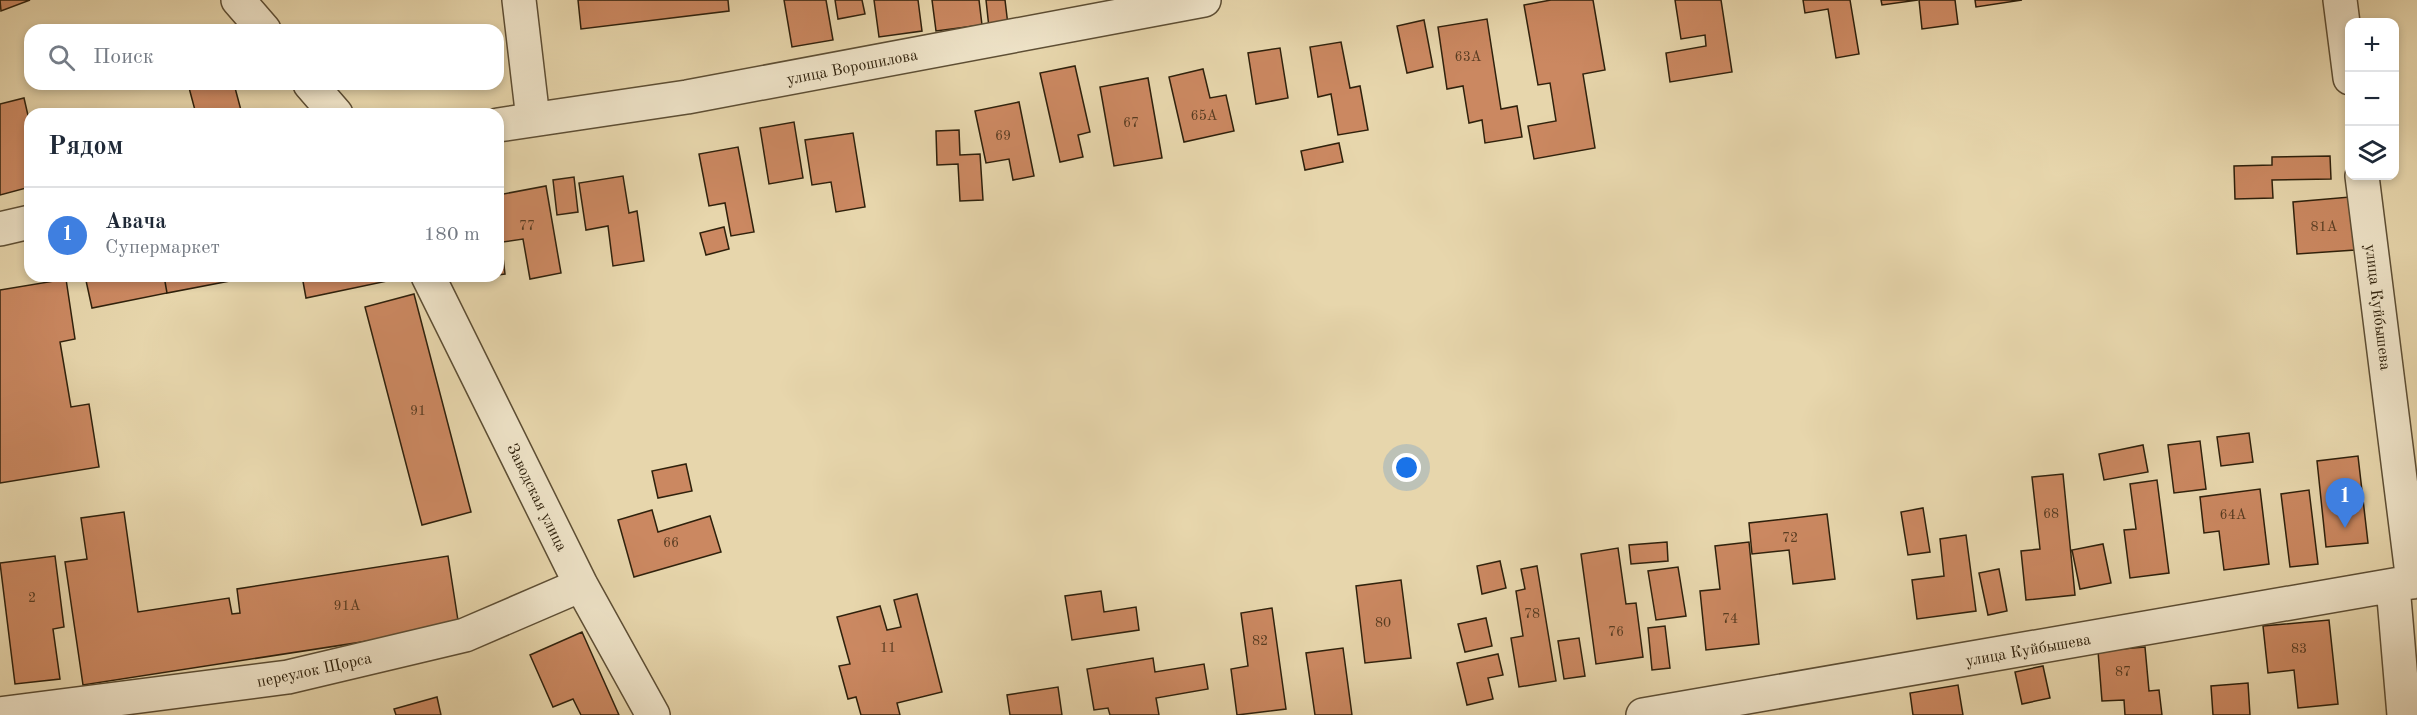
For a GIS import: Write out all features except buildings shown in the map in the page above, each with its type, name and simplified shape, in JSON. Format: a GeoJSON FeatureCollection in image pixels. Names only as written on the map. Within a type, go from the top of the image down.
{"type":"FeatureCollection","features":[{"type":"Feature","properties":{"kind":"street"},"geometry":{"type":"LineString","coordinates":[[238,0],[259,24]]}},
{"type":"Feature","properties":{"kind":"street"},"geometry":{"type":"LineString","coordinates":[[519,0],[533,119]]}},
{"type":"Feature","properties":{"kind":"street","name":"улица Ворошилова"},"geometry":{"type":"LineString","coordinates":[[504,124],[699,94],[1204,0]]}},
{"type":"Feature","properties":{"kind":"street"},"geometry":{"type":"LineString","coordinates":[[2340,0],[2348,72]]}},
{"type":"Feature","properties":{"kind":"street"},"geometry":{"type":"LineString","coordinates":[[315,90],[331,108]]}},
{"type":"Feature","properties":{"kind":"street","name":"улица Куйбышева"},"geometry":{"type":"LineString","coordinates":[[1643,715],[2408,583],[2362,180]]}},
{"type":"Feature","properties":{"kind":"street"},"geometry":{"type":"LineString","coordinates":[[0,229],[24,223]]}},
{"type":"Feature","properties":{"kind":"street","name":"Заводская улица"},"geometry":{"type":"LineString","coordinates":[[431,282],[581,585],[653,715]]}},
{"type":"Feature","properties":{"kind":"street"},"geometry":{"type":"LineString","coordinates":[[2404,715],[2408,583]]}},
{"type":"Feature","properties":{"kind":"street","name":"переулок Щорса"},"geometry":{"type":"LineString","coordinates":[[0,714],[288,677],[465,635],[581,585]]}},
{"type":"Feature","properties":{"kind":"place","name":"Авача"},"geometry":{"type":"Point","coordinates":[2345,528]}}]}
